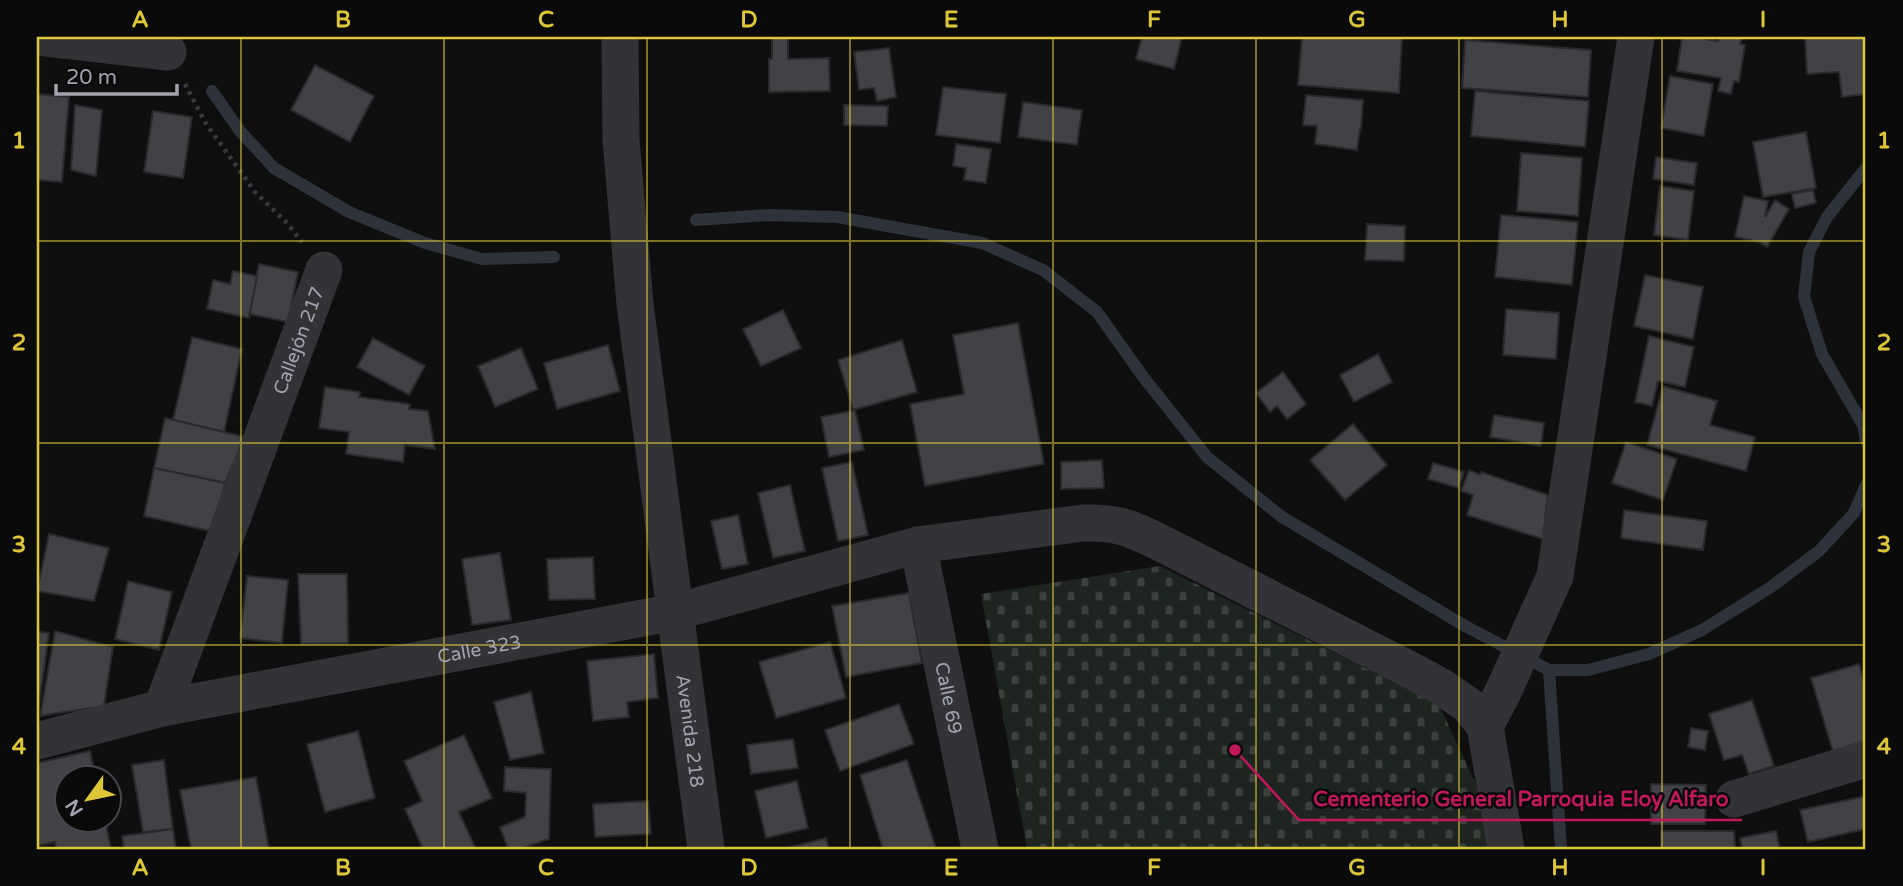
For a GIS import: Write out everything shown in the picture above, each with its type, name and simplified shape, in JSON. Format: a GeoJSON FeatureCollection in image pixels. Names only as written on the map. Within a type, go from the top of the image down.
{"type":"FeatureCollection","features":[{"type":"Feature","properties":{"kind":"street"},"geometry":{"type":"LineString","coordinates":[[38,37],[168,52]]}},
{"type":"Feature","properties":{"kind":"street","name":"Avenida 218"},"geometry":{"type":"LineString","coordinates":[[620,37],[621,139],[635,304],[706,849]]}},
{"type":"Feature","properties":{"kind":"street"},"geometry":{"type":"LineString","coordinates":[[1506,849],[1485,726],[1555,576],[1636,37]]}},
{"type":"Feature","properties":{"kind":"street","name":"Callejón 217"},"geometry":{"type":"LineString","coordinates":[[162,708],[324,270]]}},
{"type":"Feature","properties":{"kind":"street","name":"Calle 323"},"geometry":{"type":"LineString","coordinates":[[37,741],[162,708],[674,612],[918,545],[1106,522],[1132,528],[1440,686],[1468,705],[1485,726]]}},
{"type":"Feature","properties":{"kind":"street","name":"Calle 69"},"geometry":{"type":"LineString","coordinates":[[918,545],[981,849]]}},
{"type":"Feature","properties":{"kind":"street"},"geometry":{"type":"LineString","coordinates":[[1734,799],[1866,759]]}},
{"type":"Feature","properties":{"kind":"path","name":"Callejón 217"},"geometry":{"type":"LineString","coordinates":[[168,52],[205,122],[255,192],[287,223],[324,270]]}},
{"type":"Feature","properties":{"kind":"green space"},"geometry":{"type":"Polygon","coordinates":[[[1160,566],[1439,705],[1481,795],[1490,849],[1027,849],[981,594],[1160,566]]]}},
{"type":"Feature","properties":{"kind":"building"},"geometry":{"type":"Polygon","coordinates":[[[772,37],[788,37],[788,59],[829,58],[830,91],[769,92],[772,37]]]}},
{"type":"Feature","properties":{"kind":"building"},"geometry":{"type":"Polygon","coordinates":[[[1142,37],[1182,37],[1174,69],[1136,59],[1142,37]]]}},
{"type":"Feature","properties":{"kind":"building"},"geometry":{"type":"Polygon","coordinates":[[[1302,37],[1402,37],[1399,93],[1298,85],[1302,37]]]}},
{"type":"Feature","properties":{"kind":"building"},"geometry":{"type":"Polygon","coordinates":[[[1682,37],[1718,41],[1719,37],[1742,37],[1740,44],[1745,45],[1739,82],[1734,81],[1731,94],[1718,91],[1721,78],[1677,71],[1682,37]]]}},
{"type":"Feature","properties":{"kind":"building"},"geometry":{"type":"Polygon","coordinates":[[[1805,37],[1866,37],[1866,94],[1842,97],[1839,72],[1807,74],[1805,37]]]}},
{"type":"Feature","properties":{"kind":"building"},"geometry":{"type":"Polygon","coordinates":[[[1465,40],[1591,50],[1588,97],[1462,88],[1465,40]]]}},
{"type":"Feature","properties":{"kind":"building"},"geometry":{"type":"Polygon","coordinates":[[[889,48],[896,97],[877,101],[874,88],[859,90],[854,52],[889,48]]]}},
{"type":"Feature","properties":{"kind":"building"},"geometry":{"type":"Polygon","coordinates":[[[315,65],[374,96],[350,142],[291,110],[315,65]]]}},
{"type":"Feature","properties":{"kind":"building"},"geometry":{"type":"Polygon","coordinates":[[[1670,76],[1713,84],[1704,136],[1661,128],[1670,76]]]}},
{"type":"Feature","properties":{"kind":"building"},"geometry":{"type":"Polygon","coordinates":[[[943,87],[1006,94],[1000,143],[936,135],[943,87]]]}},
{"type":"Feature","properties":{"kind":"building"},"geometry":{"type":"Polygon","coordinates":[[[1475,91],[1589,101],[1585,147],[1471,136],[1475,91]]]}},
{"type":"Feature","properties":{"kind":"building"},"geometry":{"type":"Polygon","coordinates":[[[37,94],[69,97],[62,182],[37,180],[37,94]]]}},
{"type":"Feature","properties":{"kind":"building"},"geometry":{"type":"Polygon","coordinates":[[[1306,95],[1363,100],[1357,150],[1315,144],[1317,126],[1303,125],[1306,95]]]}},
{"type":"Feature","properties":{"kind":"building"},"geometry":{"type":"Polygon","coordinates":[[[1023,102],[1082,110],[1077,145],[1018,137],[1023,102]]]}},
{"type":"Feature","properties":{"kind":"building"},"geometry":{"type":"Polygon","coordinates":[[[75,105],[102,110],[96,176],[71,170],[75,105]]]}},
{"type":"Feature","properties":{"kind":"building"},"geometry":{"type":"Polygon","coordinates":[[[844,105],[888,106],[887,126],[844,125],[844,105]]]}},
{"type":"Feature","properties":{"kind":"building"},"geometry":{"type":"Polygon","coordinates":[[[153,111],[192,117],[183,178],[144,172],[153,111]]]}},
{"type":"Feature","properties":{"kind":"building"},"geometry":{"type":"Polygon","coordinates":[[[1806,132],[1816,188],[1763,197],[1753,142],[1806,132]]]}},
{"type":"Feature","properties":{"kind":"building"},"geometry":{"type":"Polygon","coordinates":[[[956,144],[991,149],[986,183],[964,180],[966,168],[953,166],[956,144]]]}},
{"type":"Feature","properties":{"kind":"building"},"geometry":{"type":"Polygon","coordinates":[[[1521,153],[1582,158],[1578,216],[1517,211],[1521,153]]]}},
{"type":"Feature","properties":{"kind":"building"},"geometry":{"type":"Polygon","coordinates":[[[1656,157],[1697,163],[1694,185],[1653,179],[1656,157]]]}},
{"type":"Feature","properties":{"kind":"building"},"geometry":{"type":"Polygon","coordinates":[[[1660,186],[1694,191],[1688,240],[1654,235],[1660,186]]]}},
{"type":"Feature","properties":{"kind":"building"},"geometry":{"type":"Polygon","coordinates":[[[1813,190],[1816,203],[1795,208],[1792,194],[1813,190]]]}},
{"type":"Feature","properties":{"kind":"building"},"geometry":{"type":"Polygon","coordinates":[[[1744,196],[1768,201],[1765,217],[1775,200],[1789,209],[1767,247],[1759,242],[1735,237],[1744,196]]]}},
{"type":"Feature","properties":{"kind":"building"},"geometry":{"type":"Polygon","coordinates":[[[1501,215],[1578,222],[1572,285],[1495,277],[1501,215]]]}},
{"type":"Feature","properties":{"kind":"building"},"geometry":{"type":"Polygon","coordinates":[[[1367,224],[1405,226],[1404,261],[1365,260],[1367,224]]]}},
{"type":"Feature","properties":{"kind":"building"},"geometry":{"type":"Polygon","coordinates":[[[259,264],[298,272],[288,322],[249,314],[259,264]]]}},
{"type":"Feature","properties":{"kind":"building"},"geometry":{"type":"Polygon","coordinates":[[[233,271],[257,276],[249,318],[207,309],[213,280],[230,284],[233,271]]]}},
{"type":"Feature","properties":{"kind":"building"},"geometry":{"type":"Polygon","coordinates":[[[1645,275],[1703,287],[1693,339],[1634,326],[1645,275]]]}},
{"type":"Feature","properties":{"kind":"building"},"geometry":{"type":"Polygon","coordinates":[[[1506,309],[1559,313],[1556,359],[1503,355],[1506,309]]]}},
{"type":"Feature","properties":{"kind":"building"},"geometry":{"type":"Polygon","coordinates":[[[783,310],[801,348],[761,366],[743,329],[783,310]]]}},
{"type":"Feature","properties":{"kind":"building"},"geometry":{"type":"Polygon","coordinates":[[[1018,323],[1044,464],[925,486],[910,404],[964,394],[953,335],[1018,323]]]}},
{"type":"Feature","properties":{"kind":"building"},"geometry":{"type":"Polygon","coordinates":[[[1649,336],[1694,347],[1685,387],[1658,381],[1652,406],[1635,402],[1649,336]]]}},
{"type":"Feature","properties":{"kind":"building"},"geometry":{"type":"Polygon","coordinates":[[[192,337],[242,349],[224,432],[173,420],[192,337]]]}},
{"type":"Feature","properties":{"kind":"building"},"geometry":{"type":"Polygon","coordinates":[[[373,338],[425,366],[409,395],[357,367],[373,338]]]}},
{"type":"Feature","properties":{"kind":"building"},"geometry":{"type":"Polygon","coordinates":[[[902,340],[917,392],[853,410],[838,360],[902,340]]]}},
{"type":"Feature","properties":{"kind":"building"},"geometry":{"type":"Polygon","coordinates":[[[608,345],[620,391],[557,409],[544,363],[608,345]]]}},
{"type":"Feature","properties":{"kind":"building"},"geometry":{"type":"Polygon","coordinates":[[[521,348],[538,389],[495,407],[478,366],[521,348]]]}},
{"type":"Feature","properties":{"kind":"building"},"geometry":{"type":"Polygon","coordinates":[[[1378,354],[1392,382],[1354,402],[1340,375],[1378,354]]]}},
{"type":"Feature","properties":{"kind":"building"},"geometry":{"type":"Polygon","coordinates":[[[1283,372],[1306,404],[1287,419],[1277,406],[1270,412],[1256,393],[1283,372]]]}},
{"type":"Feature","properties":{"kind":"building"},"geometry":{"type":"Polygon","coordinates":[[[1663,386],[1717,401],[1710,425],[1755,437],[1746,471],[1647,445],[1663,386]]]}},
{"type":"Feature","properties":{"kind":"building"},"geometry":{"type":"Polygon","coordinates":[[[325,387],[360,392],[359,397],[410,404],[409,409],[428,411],[435,449],[405,445],[403,462],[346,454],[349,432],[319,428],[325,387]]]}},
{"type":"Feature","properties":{"kind":"building"},"geometry":{"type":"Polygon","coordinates":[[[855,410],[864,450],[829,457],[821,417],[855,410]]]}},
{"type":"Feature","properties":{"kind":"building"},"geometry":{"type":"Polygon","coordinates":[[[1494,415],[1544,423],[1541,446],[1490,437],[1494,415]]]}},
{"type":"Feature","properties":{"kind":"building"},"geometry":{"type":"Polygon","coordinates":[[[165,418],[245,437],[225,483],[154,468],[165,418]]]}},
{"type":"Feature","properties":{"kind":"building"},"geometry":{"type":"Polygon","coordinates":[[[1353,424],[1387,465],[1345,500],[1310,460],[1353,424]]]}},
{"type":"Feature","properties":{"kind":"building"},"geometry":{"type":"Polygon","coordinates":[[[1626,442],[1677,459],[1663,500],[1612,483],[1626,442]]]}},
{"type":"Feature","properties":{"kind":"building"},"geometry":{"type":"Polygon","coordinates":[[[1102,460],[1104,488],[1061,489],[1061,462],[1102,460]]]}},
{"type":"Feature","properties":{"kind":"building"},"geometry":{"type":"Polygon","coordinates":[[[852,462],[868,535],[838,541],[822,468],[852,462]]]}},
{"type":"Feature","properties":{"kind":"building"},"geometry":{"type":"Polygon","coordinates":[[[1433,463],[1464,472],[1459,488],[1428,479],[1433,463]]]}},
{"type":"Feature","properties":{"kind":"building"},"geometry":{"type":"Polygon","coordinates":[[[154,468],[225,483],[214,532],[144,516],[154,468]]]}},
{"type":"Feature","properties":{"kind":"building"},"geometry":{"type":"Polygon","coordinates":[[[1469,470],[1548,495],[1543,539],[1467,515],[1473,495],[1461,491],[1469,470]]]}},
{"type":"Feature","properties":{"kind":"building"},"geometry":{"type":"Polygon","coordinates":[[[790,485],[805,551],[773,558],[758,493],[790,485]]]}},
{"type":"Feature","properties":{"kind":"building"},"geometry":{"type":"Polygon","coordinates":[[[1624,510],[1707,521],[1703,550],[1621,538],[1624,510]]]}},
{"type":"Feature","properties":{"kind":"building"},"geometry":{"type":"Polygon","coordinates":[[[738,515],[748,564],[722,569],[711,521],[738,515]]]}},
{"type":"Feature","properties":{"kind":"building"},"geometry":{"type":"Polygon","coordinates":[[[49,534],[109,548],[94,601],[37,591],[49,534]]]}},
{"type":"Feature","properties":{"kind":"building"},"geometry":{"type":"Polygon","coordinates":[[[500,553],[511,620],[472,625],[462,559],[500,553]]]}},
{"type":"Feature","properties":{"kind":"building"},"geometry":{"type":"Polygon","coordinates":[[[593,557],[595,599],[549,600],[547,559],[593,557]]]}},
{"type":"Feature","properties":{"kind":"building"},"geometry":{"type":"Polygon","coordinates":[[[298,574],[347,574],[348,643],[301,644],[298,574]]]}},
{"type":"Feature","properties":{"kind":"building"},"geometry":{"type":"Polygon","coordinates":[[[247,576],[288,580],[282,643],[240,638],[247,576]]]}},
{"type":"Feature","properties":{"kind":"building"},"geometry":{"type":"Polygon","coordinates":[[[128,581],[172,592],[159,650],[115,639],[128,581]]]}},
{"type":"Feature","properties":{"kind":"building"},"geometry":{"type":"Polygon","coordinates":[[[909,593],[922,663],[846,677],[832,606],[909,593]]]}},
{"type":"Feature","properties":{"kind":"building"},"geometry":{"type":"Polygon","coordinates":[[[37,631],[49,633],[37,719],[37,631]]]}},
{"type":"Feature","properties":{"kind":"building"},"geometry":{"type":"Polygon","coordinates":[[[55,631],[113,647],[104,706],[40,716],[55,631]]]}},
{"type":"Feature","properties":{"kind":"building"},"geometry":{"type":"Polygon","coordinates":[[[830,642],[846,698],[776,718],[759,662],[830,642]]]}},
{"type":"Feature","properties":{"kind":"building"},"geometry":{"type":"Polygon","coordinates":[[[654,654],[658,698],[627,702],[629,717],[593,721],[587,661],[654,654]]]}},
{"type":"Feature","properties":{"kind":"building"},"geometry":{"type":"Polygon","coordinates":[[[1859,664],[1866,688],[1866,742],[1833,752],[1811,678],[1859,664]]]}},
{"type":"Feature","properties":{"kind":"building"},"geometry":{"type":"Polygon","coordinates":[[[531,692],[544,753],[510,760],[494,702],[531,692]]]}},
{"type":"Feature","properties":{"kind":"building"},"geometry":{"type":"Polygon","coordinates":[[[1752,700],[1774,766],[1749,774],[1742,755],[1724,760],[1709,714],[1752,700]]]}},
{"type":"Feature","properties":{"kind":"building"},"geometry":{"type":"Polygon","coordinates":[[[899,704],[914,744],[840,771],[825,730],[899,704]]]}},
{"type":"Feature","properties":{"kind":"building"},"geometry":{"type":"Polygon","coordinates":[[[1691,728],[1708,731],[1705,750],[1688,747],[1691,728]]]}},
{"type":"Feature","properties":{"kind":"building"},"geometry":{"type":"Polygon","coordinates":[[[358,731],[375,798],[325,812],[307,744],[358,731]]]}},
{"type":"Feature","properties":{"kind":"building"},"geometry":{"type":"Polygon","coordinates":[[[464,735],[492,798],[459,812],[476,849],[423,849],[405,809],[422,801],[404,761],[464,735]]]}},
{"type":"Feature","properties":{"kind":"building"},"geometry":{"type":"Polygon","coordinates":[[[793,739],[798,768],[751,774],[747,745],[793,739]]]}},
{"type":"Feature","properties":{"kind":"building"},"geometry":{"type":"Polygon","coordinates":[[[90,751],[93,764],[52,764],[52,834],[108,834],[111,849],[56,849],[55,842],[37,846],[37,763],[90,751]]]}},
{"type":"Feature","properties":{"kind":"building"},"geometry":{"type":"Polygon","coordinates":[[[164,760],[173,829],[143,832],[132,765],[164,760]]]}},
{"type":"Feature","properties":{"kind":"building"},"geometry":{"type":"Polygon","coordinates":[[[907,760],[936,848],[933,849],[883,849],[860,775],[907,760]]]}},
{"type":"Feature","properties":{"kind":"building"},"geometry":{"type":"Polygon","coordinates":[[[505,767],[551,769],[549,839],[520,849],[508,849],[500,827],[525,817],[526,793],[504,791],[505,767]]]}},
{"type":"Feature","properties":{"kind":"building"},"geometry":{"type":"Polygon","coordinates":[[[256,777],[269,849],[191,849],[180,790],[256,777]]]}},
{"type":"Feature","properties":{"kind":"building"},"geometry":{"type":"Polygon","coordinates":[[[797,781],[808,828],[766,838],[755,791],[797,781]]]}},
{"type":"Feature","properties":{"kind":"building"},"geometry":{"type":"Polygon","coordinates":[[[1651,784],[1706,785],[1705,824],[1651,824],[1651,784]]]}},
{"type":"Feature","properties":{"kind":"building"},"geometry":{"type":"Polygon","coordinates":[[[1866,796],[1866,829],[1808,842],[1800,810],[1866,796]]]}},
{"type":"Feature","properties":{"kind":"building"},"geometry":{"type":"Polygon","coordinates":[[[648,801],[651,834],[595,837],[593,804],[648,801]]]}},
{"type":"Feature","properties":{"kind":"building"},"geometry":{"type":"Polygon","coordinates":[[[173,829],[176,849],[124,849],[122,836],[173,829]]]}},
{"type":"Feature","properties":{"kind":"building"},"geometry":{"type":"Polygon","coordinates":[[[1661,831],[1734,831],[1735,849],[1661,849],[1661,831]]]}},
{"type":"Feature","properties":{"kind":"building"},"geometry":{"type":"Polygon","coordinates":[[[1776,831],[1780,849],[1742,849],[1740,838],[1776,831]]]}},
{"type":"Feature","properties":{"kind":"building"},"geometry":{"type":"Polygon","coordinates":[[[826,838],[829,849],[783,849],[826,838]]]}},
{"type":"Feature","properties":{"kind":"waterway"},"geometry":{"type":"LineString","coordinates":[[212,91],[240,131],[274,168],[349,212],[425,243],[482,259],[554,257]]}},
{"type":"Feature","properties":{"kind":"waterway"},"geometry":{"type":"LineString","coordinates":[[1866,168],[1827,217],[1809,252],[1804,297],[1822,354],[1863,425],[1866,441]]}},
{"type":"Feature","properties":{"kind":"waterway"},"geometry":{"type":"LineString","coordinates":[[696,220],[769,215],[837,217],[982,243],[1043,270],[1097,312],[1144,378],[1207,457],[1282,517],[1465,626],[1549,670],[1588,670],[1649,654],[1702,630],[1771,587],[1819,551],[1854,513],[1866,485]]}},
{"type":"Feature","properties":{"kind":"waterway"},"geometry":{"type":"LineString","coordinates":[[1549,670],[1561,849]]}},
{"type":"Feature","properties":{"kind":"place","name":"Cementerio General Parroquia Eloy Alfaro"},"geometry":{"type":"Point","coordinates":[1235,750]}}]}
